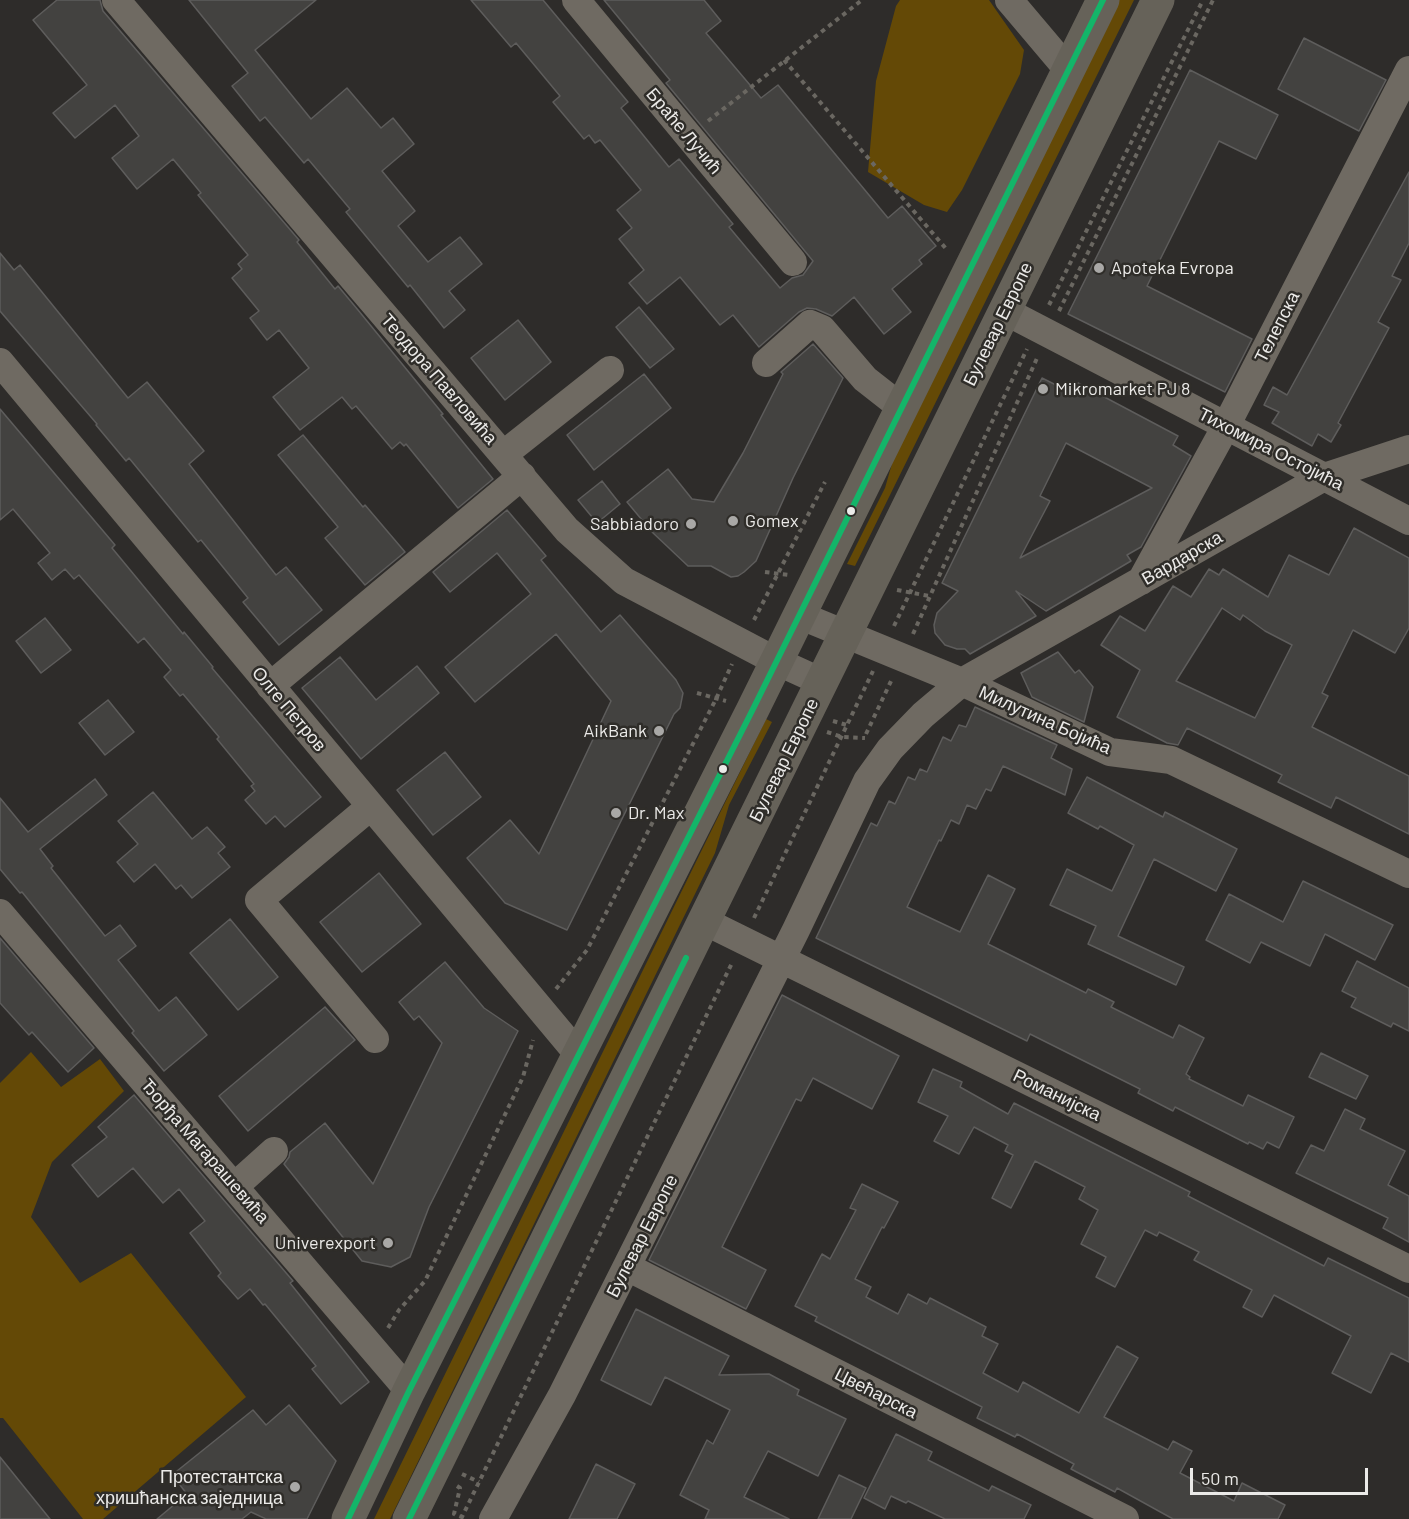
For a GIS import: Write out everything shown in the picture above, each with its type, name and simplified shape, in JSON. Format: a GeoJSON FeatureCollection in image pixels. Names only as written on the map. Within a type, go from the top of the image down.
{"type":"FeatureCollection","features":[{"type":"Feature","properties":{"kind":"main road"},"geometry":{"type":"LineString","coordinates":[[348,1519],[409,1391],[799,615],[1103,0]]}},
{"type":"Feature","properties":{"kind":"main road","name":"Булевар Европе"},"geometry":{"type":"LineString","coordinates":[[416,1514],[704,921],[1158,0]]}},
{"type":"Feature","properties":{"kind":"street","name":"Теодора Павловића"},"geometry":{"type":"LineString","coordinates":[[116,0],[567,530],[624,581],[776,661],[822,682]]}},
{"type":"Feature","properties":{"kind":"street","name":"Браће Лучић"},"geometry":{"type":"LineString","coordinates":[[576,0],[793,262]]}},
{"type":"Feature","properties":{"kind":"street"},"geometry":{"type":"LineString","coordinates":[[1009,0],[1069,71]]}},
{"type":"Feature","properties":{"kind":"street","name":"Телепска"},"geometry":{"type":"LineString","coordinates":[[1141,581],[1226,426],[1409,70]]}},
{"type":"Feature","properties":{"kind":"street","name":"Тихомира Остојића"},"geometry":{"type":"LineString","coordinates":[[1005,311],[1409,521]]}},
{"type":"Feature","properties":{"kind":"street"},"geometry":{"type":"LineString","coordinates":[[766,363],[810,324],[822,329],[865,379],[902,408]]}},
{"type":"Feature","properties":{"kind":"street","name":"Олге Петров"},"geometry":{"type":"LineString","coordinates":[[0,363],[578,1054]]}},
{"type":"Feature","properties":{"kind":"street"},"geometry":{"type":"LineString","coordinates":[[504,454],[610,370]]}},
{"type":"Feature","properties":{"kind":"street","name":"Вардарска"},"geometry":{"type":"LineString","coordinates":[[962,682],[1324,477],[1409,449]]}},
{"type":"Feature","properties":{"kind":"street"},"geometry":{"type":"LineString","coordinates":[[270,686],[522,476]]}},
{"type":"Feature","properties":{"kind":"street","name":"Милутина Бојића"},"geometry":{"type":"LineString","coordinates":[[799,615],[962,682],[1110,752],[1171,760],[1409,874]]}},
{"type":"Feature","properties":{"kind":"street","name":"Булевар Европе"},"geometry":{"type":"LineString","coordinates":[[493,1519],[562,1395],[627,1267],[867,782],[893,746],[923,715],[962,682]]}},
{"type":"Feature","properties":{"kind":"street"},"geometry":{"type":"LineString","coordinates":[[370,807],[259,900],[375,1039]]}},
{"type":"Feature","properties":{"kind":"street","name":"Ђорђа Магарашевића"},"geometry":{"type":"LineString","coordinates":[[2,920],[235,1186],[409,1391]]}},
{"type":"Feature","properties":{"kind":"street","name":"Романијска"},"geometry":{"type":"LineString","coordinates":[[704,921],[1409,1269]]}},
{"type":"Feature","properties":{"kind":"street"},"geometry":{"type":"LineString","coordinates":[[235,1186],[274,1151]]}},
{"type":"Feature","properties":{"kind":"street","name":"Цвећарска"},"geometry":{"type":"LineString","coordinates":[[627,1267],[1125,1519]]}},
{"type":"Feature","properties":{"kind":"path"},"geometry":{"type":"LineString","coordinates":[[689,136],[862,0]]}},
{"type":"Feature","properties":{"kind":"path"},"geometry":{"type":"LineString","coordinates":[[461,1519],[743,940],[893,654],[1042,331],[1203,0]]}},
{"type":"Feature","properties":{"kind":"path"},"geometry":{"type":"LineString","coordinates":[[872,742],[865,738],[893,654],[904,602],[1213,0]]}},
{"type":"Feature","properties":{"kind":"path"},"geometry":{"type":"LineString","coordinates":[[784,60],[951,255]]}},
{"type":"Feature","properties":{"kind":"path"},"geometry":{"type":"LineString","coordinates":[[375,1350],[399,1310],[425,1281],[523,1077],[544,1011],[557,988],[587,950],[825,482]]}},
{"type":"Feature","properties":{"kind":"shaded area"},"geometry":{"type":"Polygon","coordinates":[[[900,0],[989,0],[1024,50],[1020,74],[962,190],[947,212],[924,205],[868,172],[876,81],[896,6],[900,0]]]}},
{"type":"Feature","properties":{"kind":"shaded area"},"geometry":{"type":"Polygon","coordinates":[[[1117,0],[1134,0],[855,566],[847,564],[885,488],[893,460],[1117,0]]]}},
{"type":"Feature","properties":{"kind":"shaded area"},"geometry":{"type":"Polygon","coordinates":[[[766,719],[772,722],[729,805],[715,853],[390,1519],[374,1519],[766,719]]]}},
{"type":"Feature","properties":{"kind":"shaded area"},"geometry":{"type":"Polygon","coordinates":[[[31,1052],[61,1087],[100,1059],[124,1091],[52,1162],[31,1217],[80,1283],[131,1253],[246,1397],[103,1519],[83,1519],[3,1418],[0,1418],[0,1083],[31,1052]]]}},
{"type":"Feature","properties":{"kind":"building"},"geometry":{"type":"Polygon","coordinates":[[[57,0],[100,0],[103,11],[299,240],[297,242],[335,289],[338,286],[358,310],[493,479],[458,508],[406,444],[404,446],[400,442],[392,449],[356,406],[352,409],[342,397],[300,430],[273,397],[309,368],[279,330],[267,340],[250,318],[259,311],[232,278],[242,269],[238,264],[248,255],[198,195],[201,193],[173,159],[137,189],[112,158],[139,136],[115,105],[75,138],[53,113],[87,85],[33,20],[57,0]]]}},
{"type":"Feature","properties":{"kind":"building"},"geometry":{"type":"Polygon","coordinates":[[[189,0],[316,0],[255,50],[311,119],[347,88],[381,128],[393,118],[414,144],[382,171],[415,211],[398,226],[428,262],[460,237],[482,264],[449,291],[465,310],[444,328],[346,212],[350,209],[308,159],[304,163],[265,117],[260,121],[232,86],[248,73],[189,0]]]}},
{"type":"Feature","properties":{"kind":"building"},"geometry":{"type":"Polygon","coordinates":[[[471,0],[543,0],[628,102],[621,108],[669,167],[679,159],[733,224],[729,227],[780,288],[792,278],[803,275],[813,261],[666,83],[670,80],[604,0],[704,0],[721,21],[706,33],[761,98],[778,85],[888,218],[902,206],[936,246],[919,260],[922,264],[892,289],[911,312],[884,334],[854,297],[832,316],[816,309],[807,308],[799,312],[759,347],[733,315],[720,325],[680,277],[647,304],[629,283],[644,270],[619,239],[632,228],[617,210],[641,190],[600,140],[595,143],[589,135],[584,139],[553,102],[560,96],[516,43],[511,47],[471,0]]]}},
{"type":"Feature","properties":{"kind":"building"},"geometry":{"type":"Polygon","coordinates":[[[1304,38],[1386,80],[1359,131],[1278,89],[1304,38]]]}},
{"type":"Feature","properties":{"kind":"building"},"geometry":{"type":"Polygon","coordinates":[[[1190,70],[1278,115],[1256,159],[1219,141],[1147,286],[1252,339],[1225,392],[1068,314],[1190,70]]]}},
{"type":"Feature","properties":{"kind":"building"},"geometry":{"type":"Polygon","coordinates":[[[1409,172],[1409,243],[1392,276],[1401,280],[1378,322],[1389,328],[1338,423],[1341,425],[1331,442],[1318,434],[1312,446],[1272,423],[1279,412],[1264,405],[1273,387],[1287,395],[1409,172]]]}},
{"type":"Feature","properties":{"kind":"building"},"geometry":{"type":"Polygon","coordinates":[[[0,253],[14,270],[20,265],[128,398],[147,382],[204,451],[189,464],[276,575],[286,567],[322,610],[279,645],[243,602],[248,598],[201,540],[198,542],[129,458],[126,461],[0,311],[0,253]]]}},
{"type":"Feature","properties":{"kind":"building"},"geometry":{"type":"Polygon","coordinates":[[[639,307],[674,349],[650,368],[616,327],[639,307]]]}},
{"type":"Feature","properties":{"kind":"building"},"geometry":{"type":"Polygon","coordinates":[[[518,320],[551,362],[505,400],[471,358],[518,320]]]}},
{"type":"Feature","properties":{"kind":"building"},"geometry":{"type":"Polygon","coordinates":[[[813,344],[843,378],[793,478],[756,561],[738,576],[731,577],[711,566],[688,566],[652,532],[627,502],[668,469],[692,499],[714,502],[743,453],[783,374],[781,372],[813,344]]]}},
{"type":"Feature","properties":{"kind":"building"},"geometry":{"type":"Polygon","coordinates":[[[644,374],[671,408],[594,470],[567,435],[644,374]]]}},
{"type":"Feature","properties":{"kind":"building"},"geometry":{"type":"Polygon","coordinates":[[[1042,378],[1072,393],[1078,383],[1178,436],[1173,445],[1191,456],[1141,547],[1127,555],[1131,561],[1046,611],[1016,591],[1036,616],[970,654],[965,649],[945,645],[935,633],[937,613],[958,591],[942,583],[1042,378]],[[1066,443],[1040,496],[1050,501],[1020,558],[1152,488],[1066,443]]]}},
{"type":"Feature","properties":{"kind":"building"},"geometry":{"type":"Polygon","coordinates":[[[0,409],[115,545],[112,548],[183,634],[184,632],[321,797],[285,827],[275,816],[266,824],[245,800],[255,791],[251,786],[254,784],[183,694],[180,696],[164,677],[171,670],[144,638],[138,643],[79,575],[74,579],[65,569],[52,580],[38,563],[50,553],[13,509],[0,520],[0,409]]]}},
{"type":"Feature","properties":{"kind":"building"},"geometry":{"type":"Polygon","coordinates":[[[303,435],[363,507],[365,505],[405,552],[365,585],[325,538],[338,527],[278,455],[303,435]]]}},
{"type":"Feature","properties":{"kind":"building"},"geometry":{"type":"Polygon","coordinates":[[[602,481],[620,504],[597,523],[578,500],[602,481]]]}},
{"type":"Feature","properties":{"kind":"building"},"geometry":{"type":"Polygon","coordinates":[[[507,510],[546,556],[541,560],[601,632],[620,615],[676,680],[683,693],[680,708],[674,714],[567,930],[505,903],[467,858],[510,820],[539,854],[611,701],[556,634],[475,702],[445,667],[531,594],[497,553],[450,592],[433,572],[507,510]]]}},
{"type":"Feature","properties":{"kind":"building"},"geometry":{"type":"Polygon","coordinates":[[[1354,528],[1409,558],[1409,628],[1395,653],[1353,630],[1322,693],[1328,696],[1312,727],[1409,776],[1409,834],[1336,797],[1331,808],[1278,782],[1282,775],[1187,728],[1178,745],[1167,743],[1117,717],[1140,670],[1101,645],[1120,616],[1145,631],[1173,586],[1191,597],[1209,569],[1219,575],[1223,569],[1268,597],[1289,555],[1329,575],[1354,528]],[[1222,608],[1176,681],[1255,718],[1292,645],[1265,631],[1243,615],[1240,620],[1222,608]]]}},
{"type":"Feature","properties":{"kind":"building"},"geometry":{"type":"Polygon","coordinates":[[[45,618],[71,650],[41,673],[16,641],[45,618]]]}},
{"type":"Feature","properties":{"kind":"building"},"geometry":{"type":"Polygon","coordinates":[[[1058,652],[1075,673],[1079,670],[1093,687],[1084,722],[1032,697],[1021,673],[1058,652]]]}},
{"type":"Feature","properties":{"kind":"building"},"geometry":{"type":"Polygon","coordinates":[[[340,657],[376,700],[417,666],[439,693],[361,759],[302,688],[340,657]]]}},
{"type":"Feature","properties":{"kind":"building"},"geometry":{"type":"Polygon","coordinates":[[[108,700],[134,732],[105,755],[79,723],[108,700]]]}},
{"type":"Feature","properties":{"kind":"building"},"geometry":{"type":"Polygon","coordinates":[[[975,707],[1057,745],[1051,758],[1072,769],[1065,795],[1003,766],[991,791],[986,789],[976,809],[967,805],[959,824],[951,820],[907,907],[960,932],[988,875],[1015,889],[988,944],[1086,993],[1088,989],[1114,1002],[1111,1007],[1173,1038],[1179,1025],[1204,1038],[1186,1074],[1190,1077],[1189,1079],[1243,1106],[1248,1095],[1294,1117],[1279,1148],[1267,1142],[1263,1149],[1249,1142],[1248,1144],[1175,1107],[1173,1111],[1138,1093],[1140,1089],[1030,1034],[1027,1041],[816,938],[871,823],[877,826],[889,801],[895,804],[908,777],[915,780],[920,769],[927,772],[943,737],[951,741],[959,725],[966,727],[975,707]]]}},
{"type":"Feature","properties":{"kind":"building"},"geometry":{"type":"Polygon","coordinates":[[[445,752],[481,797],[433,835],[397,790],[445,752]]]}},
{"type":"Feature","properties":{"kind":"building"},"geometry":{"type":"Polygon","coordinates":[[[1087,777],[1163,817],[1165,812],[1237,849],[1216,891],[1154,859],[1118,936],[1184,967],[1176,985],[1088,944],[1096,926],[1050,905],[1067,869],[1112,891],[1134,845],[1100,826],[1098,829],[1068,813],[1087,777]]]}},
{"type":"Feature","properties":{"kind":"building"},"geometry":{"type":"Polygon","coordinates":[[[95,779],[107,795],[40,849],[53,866],[51,868],[105,936],[120,925],[136,946],[118,960],[159,1011],[176,997],[207,1035],[164,1071],[22,892],[20,893],[0,869],[0,798],[28,832],[95,779]]]}},
{"type":"Feature","properties":{"kind":"building"},"geometry":{"type":"Polygon","coordinates":[[[153,792],[192,839],[207,827],[225,847],[218,853],[230,867],[192,898],[181,885],[176,889],[155,864],[134,882],[117,862],[138,844],[118,821],[153,792]]]}},
{"type":"Feature","properties":{"kind":"building"},"geometry":{"type":"Polygon","coordinates":[[[379,873],[421,924],[362,972],[320,922],[379,873]]]}},
{"type":"Feature","properties":{"kind":"building"},"geometry":{"type":"Polygon","coordinates":[[[1303,881],[1393,925],[1375,960],[1325,934],[1310,966],[1261,942],[1250,963],[1206,940],[1229,894],[1283,922],[1303,881]]]}},
{"type":"Feature","properties":{"kind":"building"},"geometry":{"type":"Polygon","coordinates":[[[230,919],[278,977],[238,1010],[190,953],[230,919]]]}},
{"type":"Feature","properties":{"kind":"building"},"geometry":{"type":"Polygon","coordinates":[[[0,938],[94,1048],[68,1072],[32,1032],[29,1035],[0,1003],[0,938]]]}},
{"type":"Feature","properties":{"kind":"building"},"geometry":{"type":"Polygon","coordinates":[[[1357,961],[1409,988],[1409,1031],[1393,1023],[1391,1027],[1351,1007],[1356,998],[1342,991],[1357,961]]]}},
{"type":"Feature","properties":{"kind":"building"},"geometry":{"type":"Polygon","coordinates":[[[445,962],[484,1008],[518,1031],[429,1207],[410,1257],[391,1267],[362,1261],[284,1164],[290,1152],[325,1123],[373,1184],[442,1043],[419,1016],[414,1020],[399,1002],[445,962]]]}},
{"type":"Feature","properties":{"kind":"building"},"geometry":{"type":"Polygon","coordinates":[[[782,995],[899,1056],[872,1109],[813,1078],[801,1101],[796,1099],[722,1247],[766,1270],[746,1309],[649,1260],[782,995]]]}},
{"type":"Feature","properties":{"kind":"building"},"geometry":{"type":"Polygon","coordinates":[[[325,1007],[355,1040],[248,1131],[219,1096],[325,1007]]]}},
{"type":"Feature","properties":{"kind":"building"},"geometry":{"type":"Polygon","coordinates":[[[1321,1053],[1368,1076],[1356,1099],[1309,1077],[1321,1053]]]}},
{"type":"Feature","properties":{"kind":"building"},"geometry":{"type":"Polygon","coordinates":[[[933,1069],[962,1082],[960,1087],[1008,1114],[1014,1103],[1190,1192],[1188,1196],[1324,1266],[1328,1258],[1409,1298],[1409,1362],[1391,1353],[1371,1393],[1332,1373],[1351,1336],[1274,1295],[1262,1317],[1243,1307],[1252,1290],[1194,1260],[1199,1252],[1159,1232],[1157,1236],[1145,1230],[1115,1287],[1096,1277],[1106,1257],[1081,1244],[1098,1210],[1079,1199],[1085,1187],[1035,1161],[1011,1208],[992,1198],[1013,1155],[1005,1151],[1008,1145],[974,1127],[959,1154],[934,1141],[948,1116],[918,1102],[933,1069]]]}},
{"type":"Feature","properties":{"kind":"building"},"geometry":{"type":"Polygon","coordinates":[[[134,1095],[293,1281],[290,1283],[369,1382],[341,1404],[312,1369],[316,1366],[265,1304],[263,1305],[250,1289],[238,1299],[218,1276],[221,1273],[190,1233],[205,1221],[179,1189],[163,1203],[133,1168],[98,1197],[72,1165],[107,1137],[98,1127],[134,1095]]]}},
{"type":"Feature","properties":{"kind":"building"},"geometry":{"type":"Polygon","coordinates":[[[1345,1109],[1365,1119],[1360,1129],[1405,1151],[1388,1185],[1409,1196],[1409,1242],[1383,1228],[1388,1218],[1296,1173],[1311,1145],[1324,1151],[1345,1109]]]}},
{"type":"Feature","properties":{"kind":"building"},"geometry":{"type":"Polygon","coordinates":[[[862,1184],[898,1202],[855,1279],[871,1287],[866,1297],[898,1314],[908,1294],[927,1304],[930,1298],[986,1327],[982,1336],[998,1344],[983,1373],[1018,1392],[1023,1382],[1079,1413],[1117,1346],[1138,1358],[1104,1417],[1168,1450],[1173,1441],[1192,1451],[1180,1473],[1234,1501],[1242,1483],[1285,1505],[1278,1519],[1173,1519],[1117,1488],[1115,1492],[1071,1469],[1074,1464],[1017,1434],[1015,1437],[977,1418],[982,1407],[815,1321],[817,1317],[795,1306],[822,1254],[830,1259],[856,1210],[850,1208],[862,1184]]]}},
{"type":"Feature","properties":{"kind":"building"},"geometry":{"type":"Polygon","coordinates":[[[636,1309],[729,1356],[719,1375],[769,1374],[799,1390],[797,1395],[846,1419],[818,1476],[768,1451],[744,1497],[789,1519],[705,1519],[709,1510],[680,1495],[707,1440],[713,1444],[730,1410],[665,1377],[651,1405],[601,1380],[636,1309]]]}},
{"type":"Feature","properties":{"kind":"building"},"geometry":{"type":"Polygon","coordinates":[[[289,1405],[336,1461],[307,1519],[266,1519],[251,1512],[242,1519],[157,1519],[187,1494],[172,1475],[253,1410],[266,1425],[289,1405]]]}},
{"type":"Feature","properties":{"kind":"building"},"geometry":{"type":"Polygon","coordinates":[[[896,1434],[932,1452],[928,1460],[989,1491],[992,1486],[1031,1505],[1024,1519],[945,1519],[908,1501],[906,1503],[891,1496],[885,1509],[864,1498],[896,1434]]]}},
{"type":"Feature","properties":{"kind":"building"},"geometry":{"type":"Polygon","coordinates":[[[0,1457],[50,1519],[0,1519],[0,1457]]]}},
{"type":"Feature","properties":{"kind":"building"},"geometry":{"type":"Polygon","coordinates":[[[596,1464],[635,1484],[617,1519],[569,1519],[596,1464]]]}},
{"type":"Feature","properties":{"kind":"building"},"geometry":{"type":"Polygon","coordinates":[[[839,1475],[866,1488],[851,1519],[818,1519],[839,1475]]]}},
{"type":"Feature","properties":{"kind":"transit line"},"geometry":{"type":"LineString","coordinates":[[348,1519],[409,1391],[753,709],[1103,0]]}},
{"type":"Feature","properties":{"kind":"transit line"},"geometry":{"type":"LineString","coordinates":[[409,1519],[686,958]]}},
{"type":"Feature","properties":{"kind":"place","name":"Apoteka Evropa"},"geometry":{"type":"Point","coordinates":[1099,268]}},
{"type":"Feature","properties":{"kind":"place","name":"Mikromarket PJ 8"},"geometry":{"type":"Point","coordinates":[1043,389]}},
{"type":"Feature","properties":{"kind":"place","name":"Gomex"},"geometry":{"type":"Point","coordinates":[733,521]}},
{"type":"Feature","properties":{"kind":"place","name":"Sabbiadoro"},"geometry":{"type":"Point","coordinates":[691,524]}},
{"type":"Feature","properties":{"kind":"place","name":"AikBank"},"geometry":{"type":"Point","coordinates":[659,731]}},
{"type":"Feature","properties":{"kind":"place","name":"Dr. Max"},"geometry":{"type":"Point","coordinates":[616,813]}},
{"type":"Feature","properties":{"kind":"place","name":"Univerexport"},"geometry":{"type":"Point","coordinates":[388,1243]}},
{"type":"Feature","properties":{"kind":"place","name":"Протестантска хришћанска заједница"},"geometry":{"type":"Point","coordinates":[295,1487]}}]}
